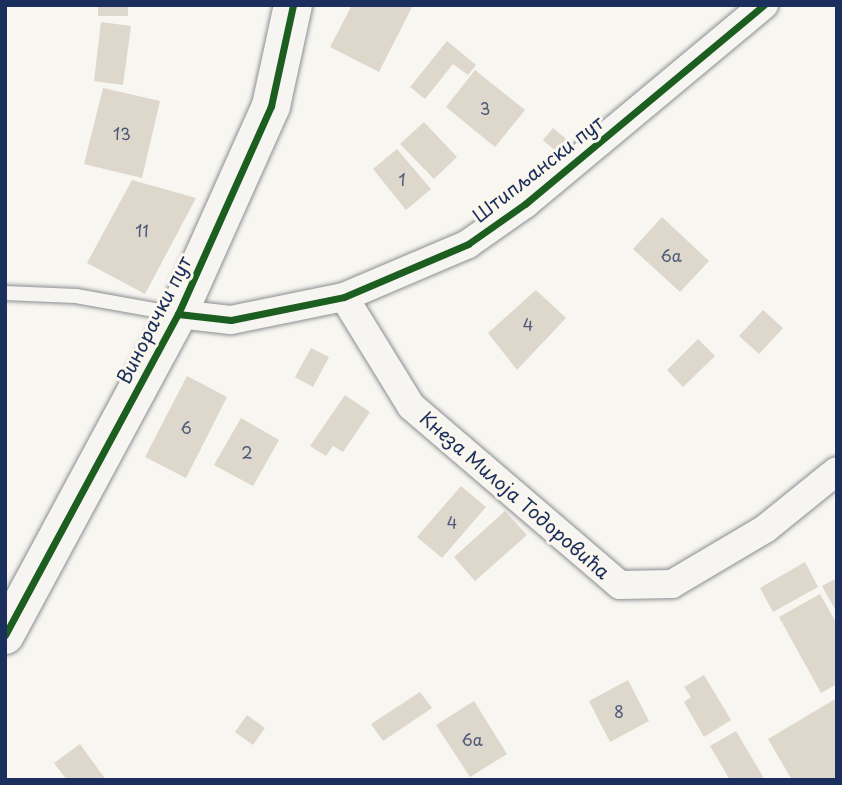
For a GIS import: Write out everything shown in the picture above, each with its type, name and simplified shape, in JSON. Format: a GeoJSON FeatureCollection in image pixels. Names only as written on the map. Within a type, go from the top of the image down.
{"type":"FeatureCollection","features":[{"type":"Feature","properties":{"kind":"street","name":"Винорачки пут"},"geometry":{"type":"LineString","coordinates":[[5,635],[178,314],[271,106],[293,5]]}},
{"type":"Feature","properties":{"kind":"street","name":"Штипљански пут"},"geometry":{"type":"LineString","coordinates":[[178,314],[231,320],[344,297],[468,244],[525,204],[764,5]]}},
{"type":"Feature","properties":{"kind":"street","name":"Кнеза Милоја Тодоровића"},"geometry":{"type":"LineString","coordinates":[[344,297],[411,406],[620,584],[673,584],[765,529],[837,471]]}},
{"type":"Feature","properties":{"kind":"lane"},"geometry":{"type":"LineString","coordinates":[[5,293],[76,296],[178,314]]}},
{"type":"Feature","properties":{"kind":"building"},"geometry":{"type":"Polygon","coordinates":[[[98,5],[128,5],[128,16],[98,16],[98,5]]]}},
{"type":"Feature","properties":{"kind":"building"},"geometry":{"type":"Polygon","coordinates":[[[352,5],[413,5],[379,72],[330,47],[352,5]]]}},
{"type":"Feature","properties":{"kind":"building"},"geometry":{"type":"Polygon","coordinates":[[[101,22],[131,26],[123,85],[94,81],[101,22]]]}},
{"type":"Feature","properties":{"kind":"building"},"geometry":{"type":"Polygon","coordinates":[[[447,41],[476,65],[468,75],[453,64],[425,99],[410,87],[447,41]]]}},
{"type":"Feature","properties":{"kind":"building"},"geometry":{"type":"Polygon","coordinates":[[[475,70],[525,110],[495,147],[446,107],[475,70]]]}},
{"type":"Feature","properties":{"kind":"building"},"geometry":{"type":"Polygon","coordinates":[[[103,88],[160,101],[142,178],[84,164],[103,88]]]}},
{"type":"Feature","properties":{"kind":"building"},"geometry":{"type":"Polygon","coordinates":[[[424,122],[457,157],[434,179],[400,144],[424,122]]]}},
{"type":"Feature","properties":{"kind":"building"},"geometry":{"type":"Polygon","coordinates":[[[553,128],[571,143],[561,156],[543,140],[553,128]]]}},
{"type":"Feature","properties":{"kind":"building"},"geometry":{"type":"Polygon","coordinates":[[[397,149],[431,189],[406,210],[373,169],[397,149]]]}},
{"type":"Feature","properties":{"kind":"building"},"geometry":{"type":"Polygon","coordinates":[[[132,180],[196,198],[145,294],[87,263],[132,180]]]}},
{"type":"Feature","properties":{"kind":"building"},"geometry":{"type":"Polygon","coordinates":[[[662,217],[709,261],[680,292],[633,249],[662,217]]]}},
{"type":"Feature","properties":{"kind":"building"},"geometry":{"type":"Polygon","coordinates":[[[536,290],[566,318],[517,370],[488,333],[536,290]]]}},
{"type":"Feature","properties":{"kind":"building"},"geometry":{"type":"Polygon","coordinates":[[[763,310],[783,328],[759,354],[739,336],[763,310]]]}},
{"type":"Feature","properties":{"kind":"building"},"geometry":{"type":"Polygon","coordinates":[[[698,339],[715,356],[683,387],[667,370],[698,339]]]}},
{"type":"Feature","properties":{"kind":"building"},"geometry":{"type":"Polygon","coordinates":[[[311,348],[329,357],[313,387],[295,377],[311,348]]]}},
{"type":"Feature","properties":{"kind":"building"},"geometry":{"type":"Polygon","coordinates":[[[187,376],[227,397],[186,478],[145,457],[187,376]]]}},
{"type":"Feature","properties":{"kind":"building"},"geometry":{"type":"Polygon","coordinates":[[[345,395],[370,412],[343,452],[333,446],[326,456],[310,446],[345,395]]]}},
{"type":"Feature","properties":{"kind":"building"},"geometry":{"type":"Polygon","coordinates":[[[241,418],[279,440],[253,486],[214,465],[241,418]]]}},
{"type":"Feature","properties":{"kind":"building"},"geometry":{"type":"Polygon","coordinates":[[[461,486],[486,507],[442,558],[417,537],[461,486]]]}},
{"type":"Feature","properties":{"kind":"building"},"geometry":{"type":"Polygon","coordinates":[[[505,511],[527,535],[475,581],[454,557],[505,511]]]}},
{"type":"Feature","properties":{"kind":"building"},"geometry":{"type":"Polygon","coordinates":[[[805,562],[818,587],[773,612],[760,588],[805,562]]]}},
{"type":"Feature","properties":{"kind":"building"},"geometry":{"type":"Polygon","coordinates":[[[837,578],[837,613],[822,586],[837,578]]]}},
{"type":"Feature","properties":{"kind":"building"},"geometry":{"type":"Polygon","coordinates":[[[820,594],[837,624],[837,684],[821,693],[779,617],[820,594]]]}},
{"type":"Feature","properties":{"kind":"building"},"geometry":{"type":"Polygon","coordinates":[[[704,675],[731,720],[704,737],[684,702],[691,697],[684,687],[704,675]]]}},
{"type":"Feature","properties":{"kind":"building"},"geometry":{"type":"Polygon","coordinates":[[[628,680],[649,721],[610,742],[589,701],[628,680]]]}},
{"type":"Feature","properties":{"kind":"building"},"geometry":{"type":"Polygon","coordinates":[[[420,692],[432,708],[383,741],[371,724],[420,692]]]}},
{"type":"Feature","properties":{"kind":"building"},"geometry":{"type":"Polygon","coordinates":[[[837,698],[837,780],[792,780],[768,739],[837,698]]]}},
{"type":"Feature","properties":{"kind":"building"},"geometry":{"type":"Polygon","coordinates":[[[474,701],[507,754],[470,777],[436,725],[474,701]]]}},
{"type":"Feature","properties":{"kind":"building"},"geometry":{"type":"Polygon","coordinates":[[[247,715],[265,728],[253,745],[235,732],[247,715]]]}},
{"type":"Feature","properties":{"kind":"building"},"geometry":{"type":"Polygon","coordinates":[[[736,731],[765,780],[730,780],[710,746],[736,731]]]}},
{"type":"Feature","properties":{"kind":"building"},"geometry":{"type":"Polygon","coordinates":[[[80,744],[106,780],[67,780],[54,763],[80,744]]]}},
{"type":"Feature","properties":{"kind":"cycle path"},"geometry":{"type":"LineString","coordinates":[[5,635],[178,314],[271,106],[293,5]]}},
{"type":"Feature","properties":{"kind":"cycle path"},"geometry":{"type":"LineString","coordinates":[[178,314],[231,320],[344,297],[468,244],[525,204],[764,5]]}}]}
